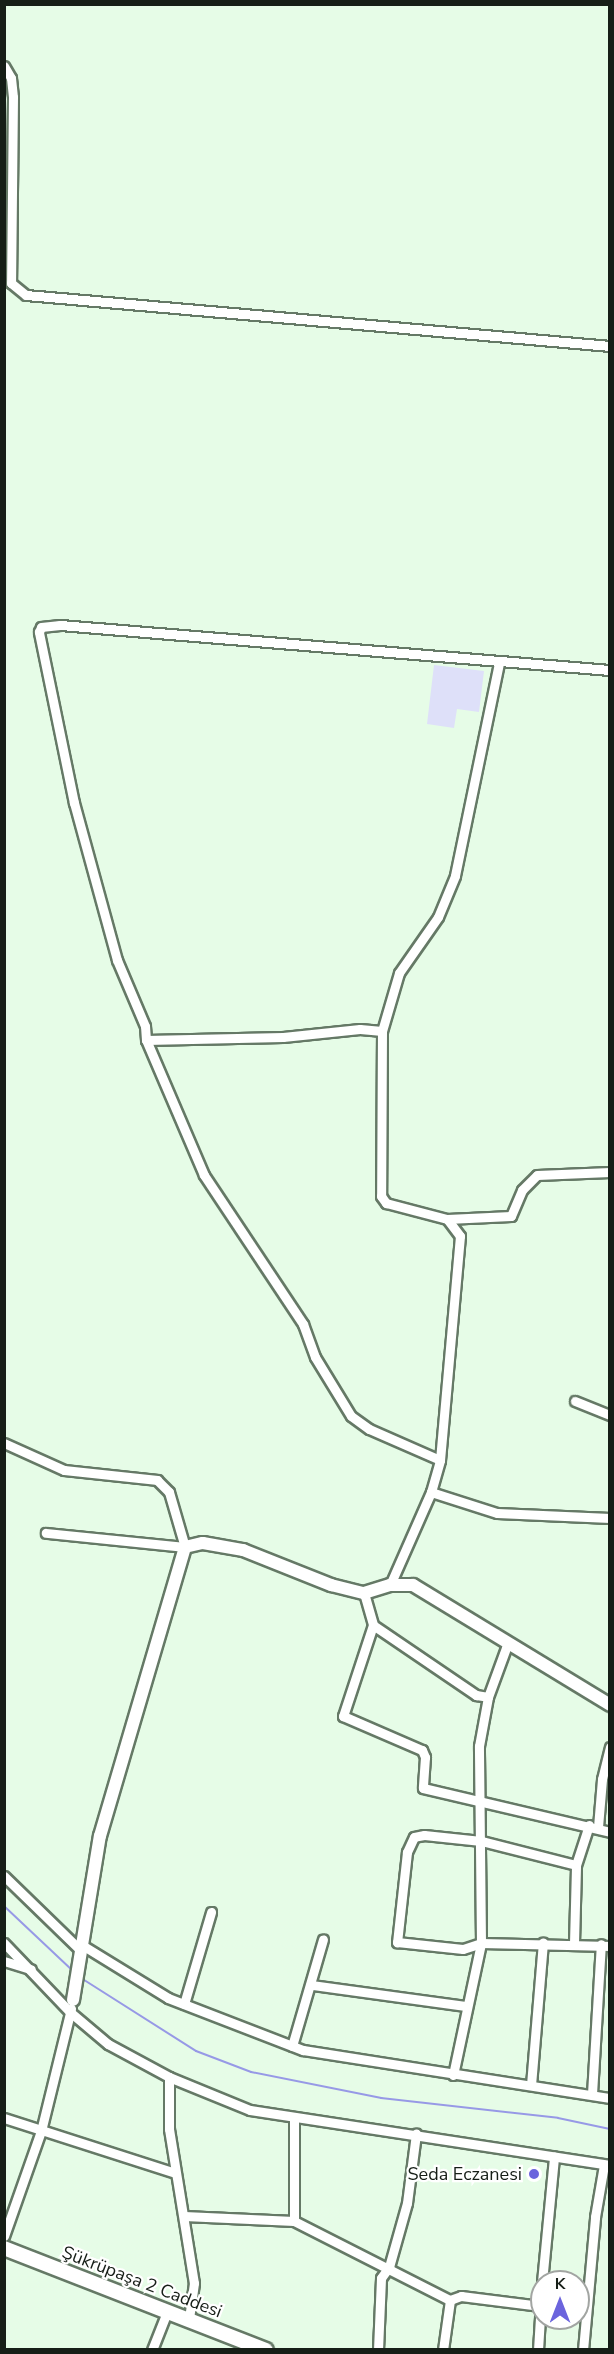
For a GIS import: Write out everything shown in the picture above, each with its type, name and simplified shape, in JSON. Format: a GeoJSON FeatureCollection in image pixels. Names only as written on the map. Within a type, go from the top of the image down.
{"type":"FeatureCollection","features":[{"type":"Feature","properties":{"kind":"main road","name":"Şükrüpaşa 2 Caddesi"},"geometry":{"type":"LineString","coordinates":[[4,2248],[266,2349]]}},
{"type":"Feature","properties":{"kind":"street"},"geometry":{"type":"LineString","coordinates":[[4,66],[11,78],[13,97],[11,283],[26,295],[609,346]]}},
{"type":"Feature","properties":{"kind":"street"},"geometry":{"type":"LineString","coordinates":[[440,1460],[369,1429],[351,1416],[315,1357],[303,1324],[204,1175],[146,1040],[145,1026],[117,960],[74,803],[59,720],[41,654],[41,627],[60,625],[498,663],[609,670]]}},
{"type":"Feature","properties":{"kind":"street"},"geometry":{"type":"LineString","coordinates":[[498,663],[455,876],[438,917],[399,973],[382,1031],[381,1196],[386,1203],[447,1219],[511,1216],[528,1181],[547,1172],[609,1172]]}},
{"type":"Feature","properties":{"kind":"street"},"geometry":{"type":"LineString","coordinates":[[146,1040],[283,1037],[360,1029],[382,1031]]}},
{"type":"Feature","properties":{"kind":"street"},"geometry":{"type":"LineString","coordinates":[[390,1585],[431,1492],[440,1460],[460,1236],[447,1219]]}},
{"type":"Feature","properties":{"kind":"street"},"geometry":{"type":"LineString","coordinates":[[575,1401],[609,1415]]}},
{"type":"Feature","properties":{"kind":"street"},"geometry":{"type":"LineString","coordinates":[[4,1443],[64,1470],[157,1480],[169,1492],[185,1547],[100,1836],[72,2006],[40,2131],[4,2236]]}},
{"type":"Feature","properties":{"kind":"street"},"geometry":{"type":"LineString","coordinates":[[431,1492],[497,1513],[609,1518]]}},
{"type":"Feature","properties":{"kind":"street"},"geometry":{"type":"LineString","coordinates":[[46,1533],[185,1547],[203,1543],[243,1550],[331,1585],[364,1593],[390,1585],[413,1585],[507,1645],[609,1705]]}},
{"type":"Feature","properties":{"kind":"street"},"geometry":{"type":"LineString","coordinates":[[364,1593],[373,1625],[343,1716],[422,1750],[425,1757],[423,1788],[594,1826],[609,1832]]}},
{"type":"Feature","properties":{"kind":"street"},"geometry":{"type":"LineString","coordinates":[[373,1625],[476,1695],[488,1697]]}},
{"type":"Feature","properties":{"kind":"street"},"geometry":{"type":"LineString","coordinates":[[453,2075],[465,2006],[481,1943],[479,1746],[488,1697],[507,1645]]}},
{"type":"Feature","properties":{"kind":"street"},"geometry":{"type":"LineString","coordinates":[[574,1943],[576,1865],[594,1826],[609,1747]]}},
{"type":"Feature","properties":{"kind":"street"},"geometry":{"type":"LineString","coordinates":[[576,1865],[481,1841],[424,1835],[414,1838],[407,1852],[397,1942],[463,1949],[481,1943],[605,1945],[592,2094]]}},
{"type":"Feature","properties":{"kind":"street"},"geometry":{"type":"LineString","coordinates":[[4,1876],[81,1951],[184,2004],[292,2046],[453,2075],[609,2098]]}},
{"type":"Feature","properties":{"kind":"street"},"geometry":{"type":"LineString","coordinates":[[184,2004],[211,1912]]}},
{"type":"Feature","properties":{"kind":"street"},"geometry":{"type":"LineString","coordinates":[[292,2046],[312,1985],[323,1939]]}},
{"type":"Feature","properties":{"kind":"street"},"geometry":{"type":"LineString","coordinates":[[4,1943],[72,2006],[108,2044],[169,2077],[250,2110],[384,2133],[416,2134],[607,2165],[595,2217],[583,2349]]}},
{"type":"Feature","properties":{"kind":"street"},"geometry":{"type":"LineString","coordinates":[[531,2085],[543,1943]]}},
{"type":"Feature","properties":{"kind":"street"},"geometry":{"type":"LineString","coordinates":[[4,1961],[33,1970]]}},
{"type":"Feature","properties":{"kind":"street"},"geometry":{"type":"LineString","coordinates":[[312,1985],[465,2006]]}},
{"type":"Feature","properties":{"kind":"street"},"geometry":{"type":"LineString","coordinates":[[169,2077],[169,2129],[194,2283],[189,2320]]}},
{"type":"Feature","properties":{"kind":"street"},"geometry":{"type":"LineString","coordinates":[[294,2117],[294,2221]]}},
{"type":"Feature","properties":{"kind":"street"},"geometry":{"type":"LineString","coordinates":[[4,2118],[175,2173]]}},
{"type":"Feature","properties":{"kind":"street"},"geometry":{"type":"LineString","coordinates":[[378,2349],[381,2278],[389,2267],[407,2203],[416,2134]]}},
{"type":"Feature","properties":{"kind":"street"},"geometry":{"type":"LineString","coordinates":[[543,2270],[554,2157]]}},
{"type":"Feature","properties":{"kind":"street"},"geometry":{"type":"LineString","coordinates":[[184,2216],[294,2221],[389,2267],[450,2300],[461,2296],[530,2305]]}},
{"type":"Feature","properties":{"kind":"street"},"geometry":{"type":"LineString","coordinates":[[443,2349],[450,2300]]}},
{"type":"Feature","properties":{"kind":"street"},"geometry":{"type":"LineString","coordinates":[[152,2349],[167,2312]]}},
{"type":"Feature","properties":{"kind":"street"},"geometry":{"type":"LineString","coordinates":[[538,2349],[539,2330]]}},
{"type":"Feature","properties":{"kind":"shaded area"},"geometry":{"type":"Polygon","coordinates":[[[434,665],[484,671],[479,712],[457,709],[454,728],[427,724],[434,665]]]}},
{"type":"Feature","properties":{"kind":"waterway"},"geometry":{"type":"LineString","coordinates":[[4,1906],[72,1970]]}},
{"type":"Feature","properties":{"kind":"waterway"},"geometry":{"type":"LineString","coordinates":[[81,1978],[196,2051],[251,2072],[381,2098],[558,2118],[610,2129]]}},
{"type":"Feature","properties":{"kind":"place","name":"Seda Eczanesi"},"geometry":{"type":"Point","coordinates":[534,2174]}}]}
